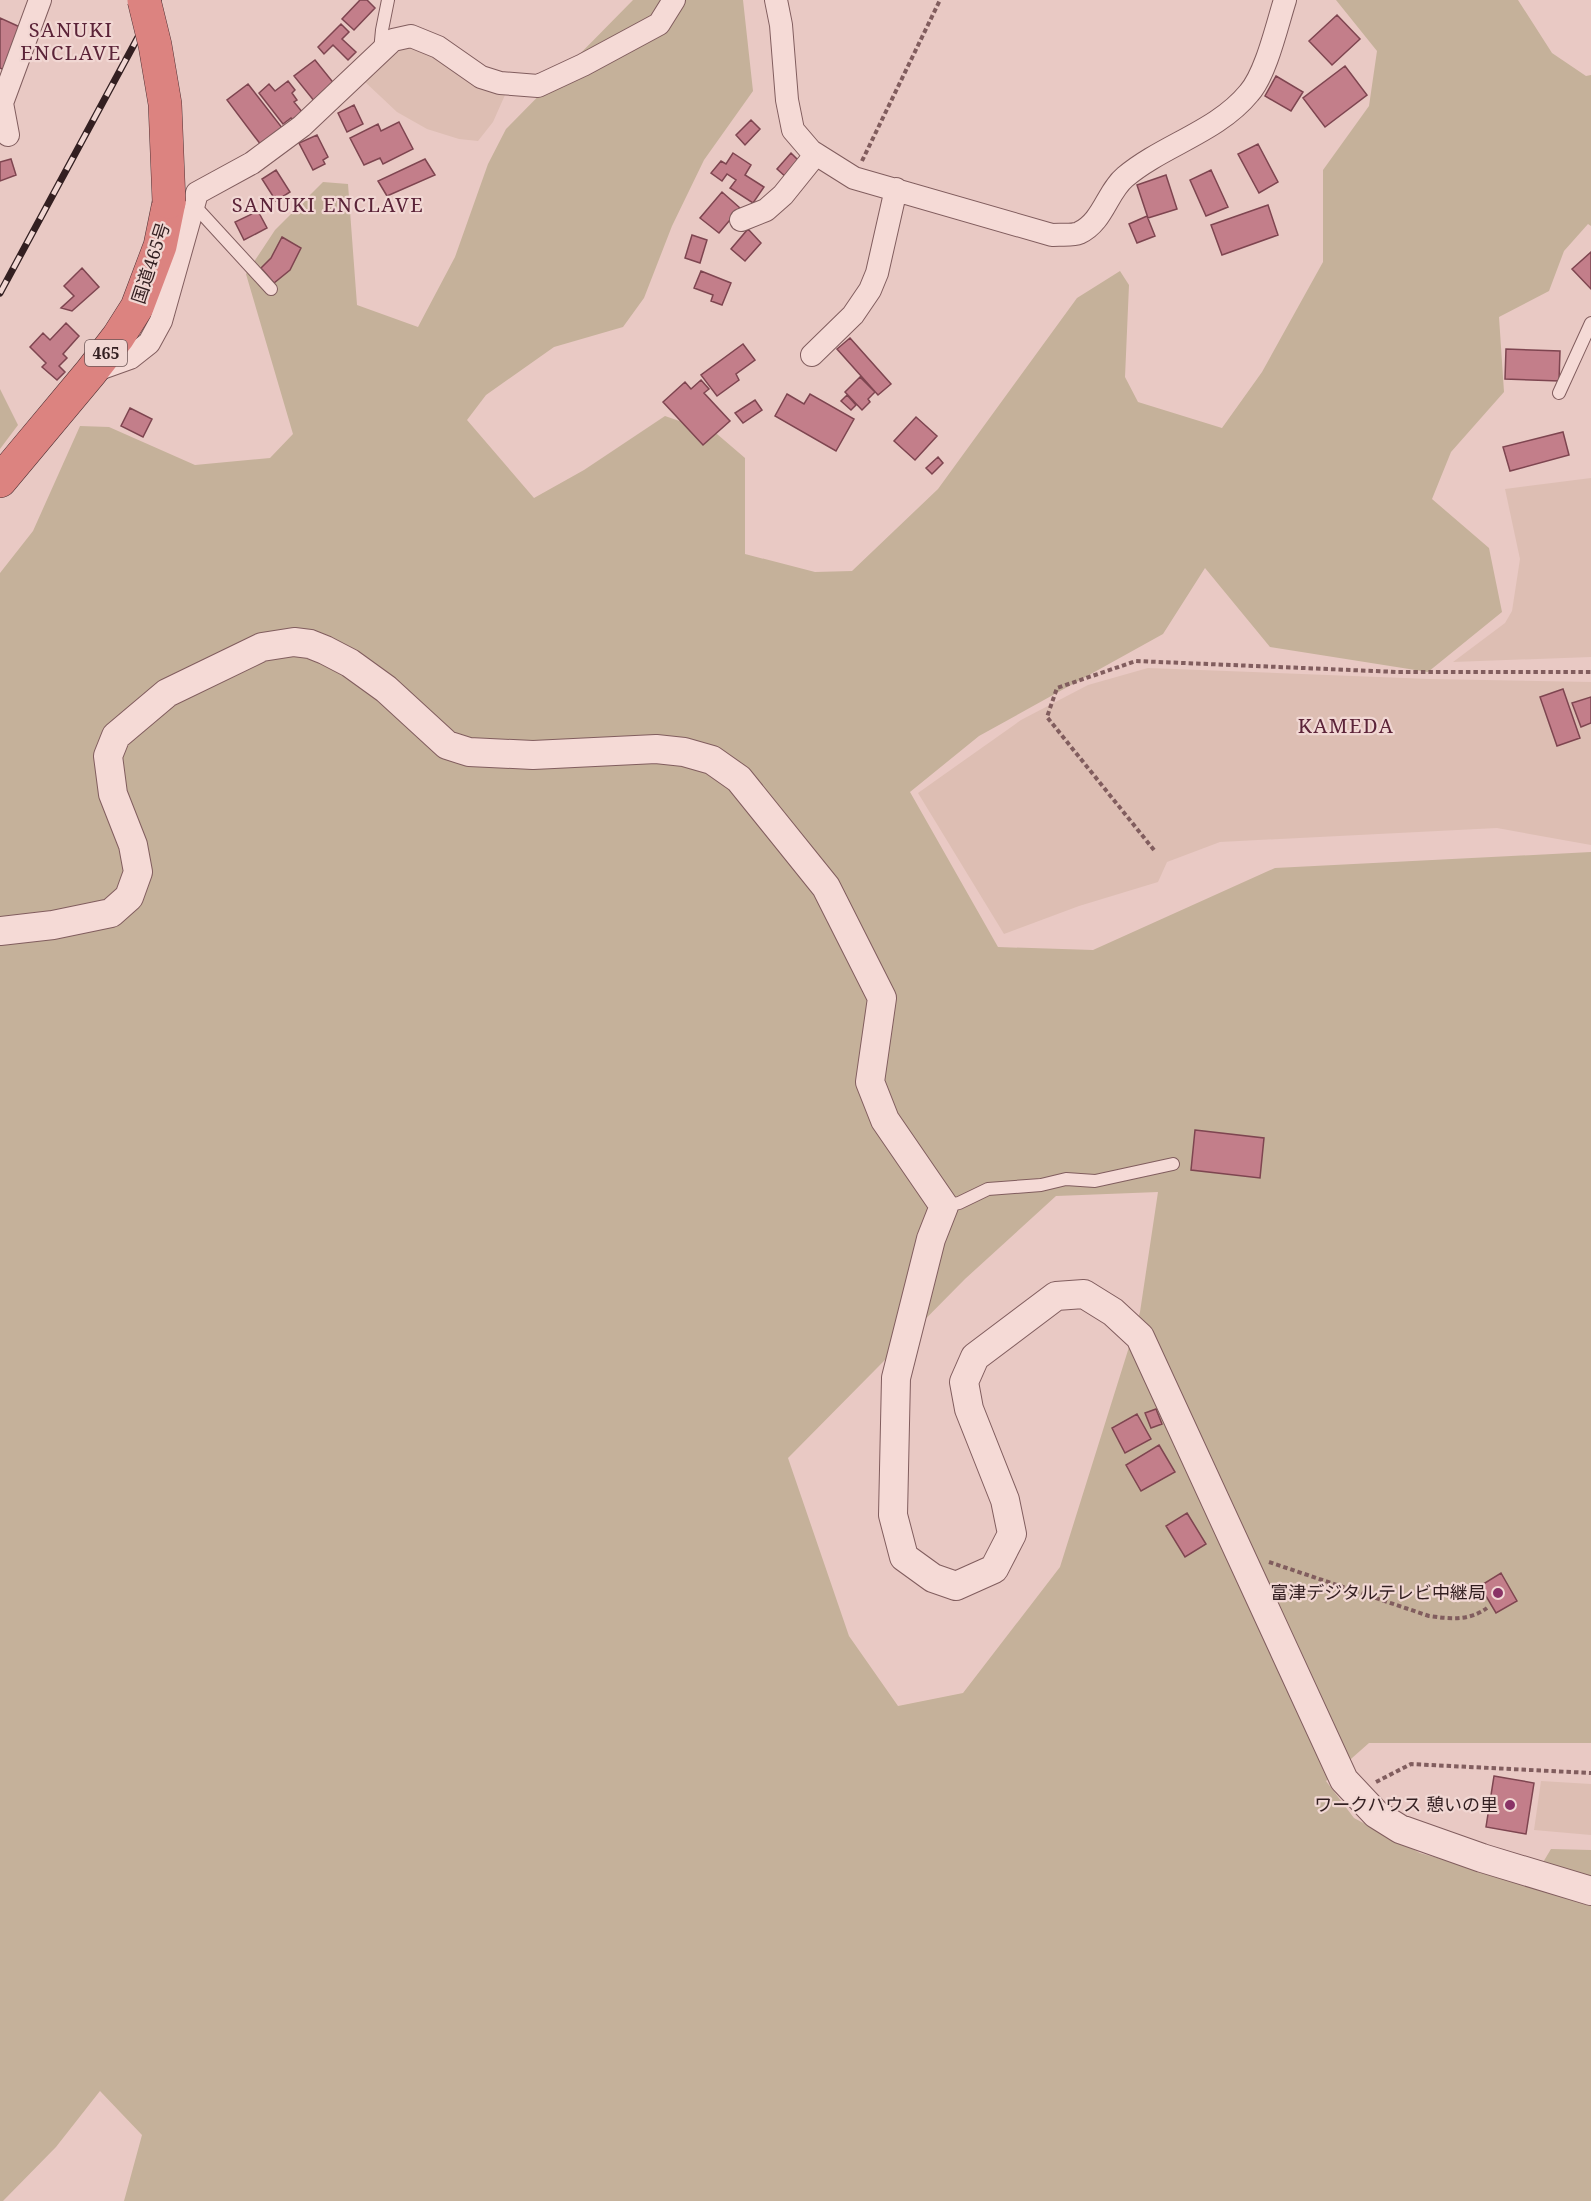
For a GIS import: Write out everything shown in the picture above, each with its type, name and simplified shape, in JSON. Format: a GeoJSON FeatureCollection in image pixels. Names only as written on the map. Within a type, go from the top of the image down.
{"type":"FeatureCollection","features":[{"type":"Feature","properties":{"kind":"highway","name":"国道465号"},"geometry":{"type":"LineString","coordinates":[[0,481],[118,337],[137,307],[160,246],[181,203],[155,45],[144,0]]}},
{"type":"Feature","properties":{"kind":"street"},"geometry":{"type":"LineString","coordinates":[[8,135],[2,103],[40,0]]}},
{"type":"Feature","properties":{"kind":"street"},"geometry":{"type":"LineString","coordinates":[[181,203],[252,163],[302,126],[393,40],[411,36],[438,47],[481,77],[500,83],[538,86],[583,66],[659,24],[674,0]]}},
{"type":"Feature","properties":{"kind":"street"},"geometry":{"type":"LineString","coordinates":[[776,0],[781,24],[787,100],[793,130],[816,154],[854,178],[1052,235],[1078,233],[1096,220],[1123,179],[1152,156],[1227,114],[1250,93],[1262,70],[1286,0]]}},
{"type":"Feature","properties":{"kind":"street"},"geometry":{"type":"LineString","coordinates":[[741,220],[766,210],[783,195],[816,154]]}},
{"type":"Feature","properties":{"kind":"street"},"geometry":{"type":"LineString","coordinates":[[812,355],[853,315],[870,290],[878,273],[896,189]]}},
{"type":"Feature","properties":{"kind":"street"},"geometry":{"type":"LineString","coordinates":[[0,931],[53,925],[111,913],[129,897],[138,872],[133,845],[113,794],[108,756],[116,736],[167,693],[262,647],[294,642],[310,644],[325,650],[350,663],[386,689],[447,745],[469,752],[532,755],[656,749],[684,752],[712,760],[739,779],[826,887],[882,998],[870,1082],[885,1120],[944,1206],[931,1239],[896,1378],[893,1515],[904,1557],[933,1578],[956,1586],[994,1569],[1012,1534],[1005,1500],[969,1409],[964,1382],[975,1357],[1056,1296],[1084,1294],[1113,1312],[1140,1337],[1344,1780],[1354,1793],[1376,1814],[1400,1829],[1482,1858],[1591,1891]]}},
{"type":"Feature","properties":{"kind":"lane"},"geometry":{"type":"LineString","coordinates":[[380,52],[388,0]]}},
{"type":"Feature","properties":{"kind":"lane"},"geometry":{"type":"LineString","coordinates":[[181,203],[271,289]]}},
{"type":"Feature","properties":{"kind":"lane"},"geometry":{"type":"LineString","coordinates":[[1558,393],[1591,323]]}},
{"type":"Feature","properties":{"kind":"lane"},"geometry":{"type":"LineString","coordinates":[[944,1206],[959,1203],[988,1189],[1041,1185],[1066,1179],[1095,1181],[1173,1164]]}},
{"type":"Feature","properties":{"kind":"path"},"geometry":{"type":"LineString","coordinates":[[854,178],[940,0]]}},
{"type":"Feature","properties":{"kind":"path"},"geometry":{"type":"LineString","coordinates":[[1154,850],[1047,717],[1058,688],[1136,661],[1398,672],[1591,672]]}},
{"type":"Feature","properties":{"kind":"path"},"geometry":{"type":"LineString","coordinates":[[1239,1552],[1430,1616],[1455,1620],[1477,1615],[1487,1608]]}},
{"type":"Feature","properties":{"kind":"path"},"geometry":{"type":"LineString","coordinates":[[1354,1793],[1412,1764],[1591,1773]]}},
{"type":"Feature","properties":{"kind":"shaded area"},"geometry":{"type":"Polygon","coordinates":[[[633,0],[743,0],[753,91],[704,160],[672,226],[644,298],[623,327],[554,347],[486,395],[467,420],[534,498],[584,470],[665,416],[717,434],[745,458],[745,554],[815,572],[852,571],[938,489],[1077,298],[1120,271],[1129,285],[1125,377],[1138,402],[1222,428],[1262,372],[1323,262],[1323,170],[1369,106],[1377,51],[1336,0],[1518,0],[1552,53],[1586,76],[1591,75],[1591,226],[1588,224],[1564,251],[1549,291],[1499,317],[1504,392],[1451,452],[1432,499],[1489,548],[1502,612],[1428,672],[1270,647],[1205,568],[1163,634],[979,736],[910,792],[998,947],[1093,950],[1275,868],[1591,852],[1591,1743],[1369,1743],[1326,1781],[1354,1818],[1420,1853],[1530,1884],[1551,1849],[1591,1850],[1591,2201],[124,2201],[142,2135],[100,2091],[56,2147],[3,2201],[0,2201],[0,573],[33,531],[80,426],[109,427],[195,465],[270,458],[293,434],[246,274],[275,230],[323,182],[348,184],[357,305],[418,327],[455,257],[488,164],[506,129],[633,0]],[[1158,1192],[1056,1196],[965,1279],[788,1458],[849,1636],[898,1706],[963,1693],[1060,1567],[1140,1312],[1158,1192]]]}},
{"type":"Feature","properties":{"kind":"shaded area"},"geometry":{"type":"Polygon","coordinates":[[[417,45],[505,95],[493,122],[478,141],[459,139],[427,129],[397,112],[364,81],[403,46],[417,45]]]}},
{"type":"Feature","properties":{"kind":"shaded area"},"geometry":{"type":"Polygon","coordinates":[[[0,389],[18,425],[0,449],[0,389]]]}},
{"type":"Feature","properties":{"kind":"shaded area"},"geometry":{"type":"Polygon","coordinates":[[[1591,478],[1591,657],[1453,662],[1505,623],[1512,611],[1520,559],[1505,489],[1591,478]]]}},
{"type":"Feature","properties":{"kind":"shaded area"},"geometry":{"type":"Polygon","coordinates":[[[1148,668],[1429,679],[1591,682],[1591,845],[1497,828],[1220,842],[1167,862],[1158,882],[1079,906],[1004,934],[918,793],[1021,720],[1088,685],[1148,668]]]}},
{"type":"Feature","properties":{"kind":"shaded area"},"geometry":{"type":"Polygon","coordinates":[[[1541,1781],[1591,1784],[1591,1835],[1534,1830],[1541,1781]]]}},
{"type":"Feature","properties":{"kind":"building"},"geometry":{"type":"Polygon","coordinates":[[[360,0],[367,0],[375,8],[354,30],[342,19],[360,0]]]}},
{"type":"Feature","properties":{"kind":"building"},"geometry":{"type":"Polygon","coordinates":[[[1337,15],[1360,39],[1332,65],[1309,41],[1337,15]]]}},
{"type":"Feature","properties":{"kind":"building"},"geometry":{"type":"Polygon","coordinates":[[[0,18],[22,28],[4,70],[0,68],[0,18]]]}},
{"type":"Feature","properties":{"kind":"building"},"geometry":{"type":"Polygon","coordinates":[[[341,24],[349,32],[342,39],[356,52],[348,60],[333,45],[324,54],[318,47],[341,24]]]}},
{"type":"Feature","properties":{"kind":"building"},"geometry":{"type":"Polygon","coordinates":[[[315,60],[336,86],[315,102],[294,76],[315,60]]]}},
{"type":"Feature","properties":{"kind":"building"},"geometry":{"type":"Polygon","coordinates":[[[1345,66],[1367,95],[1325,127],[1303,98],[1345,66]]]}},
{"type":"Feature","properties":{"kind":"building"},"geometry":{"type":"Polygon","coordinates":[[[1276,76],[1303,92],[1291,111],[1265,96],[1276,76]]]}},
{"type":"Feature","properties":{"kind":"building"},"geometry":{"type":"Polygon","coordinates":[[[288,81],[295,90],[292,93],[297,100],[294,102],[303,113],[283,124],[259,93],[269,84],[275,91],[288,81]]]}},
{"type":"Feature","properties":{"kind":"building"},"geometry":{"type":"Polygon","coordinates":[[[248,84],[283,129],[261,145],[227,100],[248,84]]]}},
{"type":"Feature","properties":{"kind":"building"},"geometry":{"type":"Polygon","coordinates":[[[354,105],[363,124],[347,132],[338,113],[354,105]]]}},
{"type":"Feature","properties":{"kind":"building"},"geometry":{"type":"Polygon","coordinates":[[[751,120],[760,129],[745,145],[736,135],[751,120]]]}},
{"type":"Feature","properties":{"kind":"building"},"geometry":{"type":"Polygon","coordinates":[[[399,122],[413,149],[383,164],[380,158],[364,165],[350,138],[378,124],[381,131],[399,122]]]}},
{"type":"Feature","properties":{"kind":"building"},"geometry":{"type":"Polygon","coordinates":[[[317,135],[328,157],[323,160],[325,164],[313,170],[299,143],[317,135]]]}},
{"type":"Feature","properties":{"kind":"building"},"geometry":{"type":"Polygon","coordinates":[[[1258,144],[1278,182],[1259,193],[1238,154],[1258,144]]]}},
{"type":"Feature","properties":{"kind":"building"},"geometry":{"type":"Polygon","coordinates":[[[733,153],[751,165],[745,175],[764,187],[753,203],[730,188],[736,180],[727,174],[722,181],[711,173],[721,161],[726,164],[733,153]]]}},
{"type":"Feature","properties":{"kind":"building"},"geometry":{"type":"Polygon","coordinates":[[[791,153],[801,163],[787,178],[777,169],[791,153]]]}},
{"type":"Feature","properties":{"kind":"building"},"geometry":{"type":"Polygon","coordinates":[[[11,159],[16,175],[0,181],[0,162],[11,159]]]}},
{"type":"Feature","properties":{"kind":"building"},"geometry":{"type":"Polygon","coordinates":[[[425,159],[435,175],[387,196],[378,181],[425,159]]]}},
{"type":"Feature","properties":{"kind":"building"},"geometry":{"type":"Polygon","coordinates":[[[276,170],[290,192],[276,201],[262,179],[276,170]]]}},
{"type":"Feature","properties":{"kind":"building"},"geometry":{"type":"Polygon","coordinates":[[[1211,170],[1228,207],[1206,216],[1190,180],[1211,170]]]}},
{"type":"Feature","properties":{"kind":"building"},"geometry":{"type":"Polygon","coordinates":[[[1166,175],[1177,209],[1148,218],[1137,185],[1166,175]]]}},
{"type":"Feature","properties":{"kind":"building"},"geometry":{"type":"Polygon","coordinates":[[[722,192],[740,208],[719,233],[700,218],[722,192]]]}},
{"type":"Feature","properties":{"kind":"building"},"geometry":{"type":"Polygon","coordinates":[[[1268,205],[1278,235],[1222,255],[1211,225],[1268,205]]]}},
{"type":"Feature","properties":{"kind":"building"},"geometry":{"type":"Polygon","coordinates":[[[258,211],[267,228],[244,240],[235,222],[258,211]]]}},
{"type":"Feature","properties":{"kind":"building"},"geometry":{"type":"Polygon","coordinates":[[[1147,216],[1155,236],[1137,243],[1129,224],[1147,216]]]}},
{"type":"Feature","properties":{"kind":"building"},"geometry":{"type":"Polygon","coordinates":[[[748,229],[761,243],[745,261],[731,249],[748,229]]]}},
{"type":"Feature","properties":{"kind":"building"},"geometry":{"type":"Polygon","coordinates":[[[692,235],[707,240],[700,263],[685,258],[692,235]]]}},
{"type":"Feature","properties":{"kind":"building"},"geometry":{"type":"Polygon","coordinates":[[[282,237],[301,248],[290,270],[274,283],[261,268],[271,258],[282,237]]]}},
{"type":"Feature","properties":{"kind":"building"},"geometry":{"type":"Polygon","coordinates":[[[1591,252],[1591,289],[1572,269],[1591,252]]]}},
{"type":"Feature","properties":{"kind":"building"},"geometry":{"type":"Polygon","coordinates":[[[82,268],[99,287],[72,311],[61,308],[74,296],[64,286],[82,268]]]}},
{"type":"Feature","properties":{"kind":"building"},"geometry":{"type":"Polygon","coordinates":[[[701,271],[731,283],[722,305],[711,301],[713,295],[694,288],[701,271]]]}},
{"type":"Feature","properties":{"kind":"building"},"geometry":{"type":"Polygon","coordinates":[[[66,323],[79,336],[63,354],[67,358],[59,366],[65,372],[57,380],[42,367],[46,363],[30,347],[43,333],[50,340],[66,323]]]}},
{"type":"Feature","properties":{"kind":"building"},"geometry":{"type":"Polygon","coordinates":[[[850,338],[891,384],[878,395],[837,349],[850,338]]]}},
{"type":"Feature","properties":{"kind":"building"},"geometry":{"type":"Polygon","coordinates":[[[743,344],[755,360],[736,374],[739,380],[717,396],[701,375],[743,344]]]}},
{"type":"Feature","properties":{"kind":"building"},"geometry":{"type":"Polygon","coordinates":[[[1506,349],[1560,351],[1559,381],[1505,379],[1506,349]]]}},
{"type":"Feature","properties":{"kind":"building"},"geometry":{"type":"Polygon","coordinates":[[[860,377],[875,392],[868,399],[870,402],[862,410],[845,392],[860,377]]]}},
{"type":"Feature","properties":{"kind":"building"},"geometry":{"type":"Polygon","coordinates":[[[701,380],[709,389],[704,393],[730,421],[703,445],[663,402],[685,382],[691,389],[701,380]]]}},
{"type":"Feature","properties":{"kind":"building"},"geometry":{"type":"Polygon","coordinates":[[[787,394],[804,404],[810,394],[854,419],[836,451],[775,416],[787,394]]]}},
{"type":"Feature","properties":{"kind":"building"},"geometry":{"type":"Polygon","coordinates":[[[847,395],[856,405],[851,410],[841,401],[847,395]]]}},
{"type":"Feature","properties":{"kind":"building"},"geometry":{"type":"Polygon","coordinates":[[[755,400],[762,410],[743,423],[735,413],[755,400]]]}},
{"type":"Feature","properties":{"kind":"building"},"geometry":{"type":"Polygon","coordinates":[[[130,408],[152,419],[143,437],[121,426],[130,408]]]}},
{"type":"Feature","properties":{"kind":"building"},"geometry":{"type":"Polygon","coordinates":[[[916,417],[937,436],[915,460],[894,441],[916,417]]]}},
{"type":"Feature","properties":{"kind":"building"},"geometry":{"type":"Polygon","coordinates":[[[1563,432],[1569,455],[1510,471],[1503,447],[1563,432]]]}},
{"type":"Feature","properties":{"kind":"building"},"geometry":{"type":"Polygon","coordinates":[[[938,457],[943,463],[932,474],[926,468],[938,457]]]}},
{"type":"Feature","properties":{"kind":"building"},"geometry":{"type":"Polygon","coordinates":[[[1563,689],[1580,738],[1557,746],[1540,697],[1563,689]]]}},
{"type":"Feature","properties":{"kind":"building"},"geometry":{"type":"Polygon","coordinates":[[[1591,697],[1591,723],[1581,727],[1572,703],[1591,697]]]}},
{"type":"Feature","properties":{"kind":"building"},"geometry":{"type":"Polygon","coordinates":[[[1195,1130],[1264,1138],[1260,1178],[1191,1170],[1195,1130]]]}},
{"type":"Feature","properties":{"kind":"building"},"geometry":{"type":"Polygon","coordinates":[[[1156,1409],[1162,1424],[1151,1428],[1145,1413],[1156,1409]]]}},
{"type":"Feature","properties":{"kind":"building"},"geometry":{"type":"Polygon","coordinates":[[[1137,1414],[1151,1439],[1125,1453],[1112,1428],[1137,1414]]]}},
{"type":"Feature","properties":{"kind":"building"},"geometry":{"type":"Polygon","coordinates":[[[1159,1445],[1175,1472],[1141,1491],[1126,1465],[1159,1445]]]}},
{"type":"Feature","properties":{"kind":"building"},"geometry":{"type":"Polygon","coordinates":[[[1187,1513],[1206,1544],[1185,1557],[1166,1526],[1187,1513]]]}},
{"type":"Feature","properties":{"kind":"building","name":"富津デジタルテレビ中継局"},"geometry":{"type":"Polygon","coordinates":[[[1501,1573],[1517,1601],[1496,1613],[1480,1586],[1501,1573]]]}},
{"type":"Feature","properties":{"kind":"building","name":"ワークハウス 憩いの里"},"geometry":{"type":"Polygon","coordinates":[[[1494,1776],[1534,1783],[1526,1834],[1486,1827],[1494,1776]]]}},
{"type":"Feature","properties":{"kind":"railway"},"geometry":{"type":"LineString","coordinates":[[0,293],[158,0]]}},
{"type":"Feature","properties":{"kind":"place","name":"富津デジタルテレビ中継局"},"geometry":{"type":"Point","coordinates":[1498,1593]}},
{"type":"Feature","properties":{"kind":"place","name":"ワークハウス 憩いの里"},"geometry":{"type":"Point","coordinates":[1510,1805]}},
{"type":"Feature","properties":{"kind":"district","name":"SANUKI ENCLAVE"},"geometry":{"type":"Point","coordinates":[71,42]}},
{"type":"Feature","properties":{"kind":"district","name":"SANUKI ENCLAVE"},"geometry":{"type":"Point","coordinates":[328,205]}},
{"type":"Feature","properties":{"kind":"district","name":"KAMEDA"},"geometry":{"type":"Point","coordinates":[1346,726]}}]}
